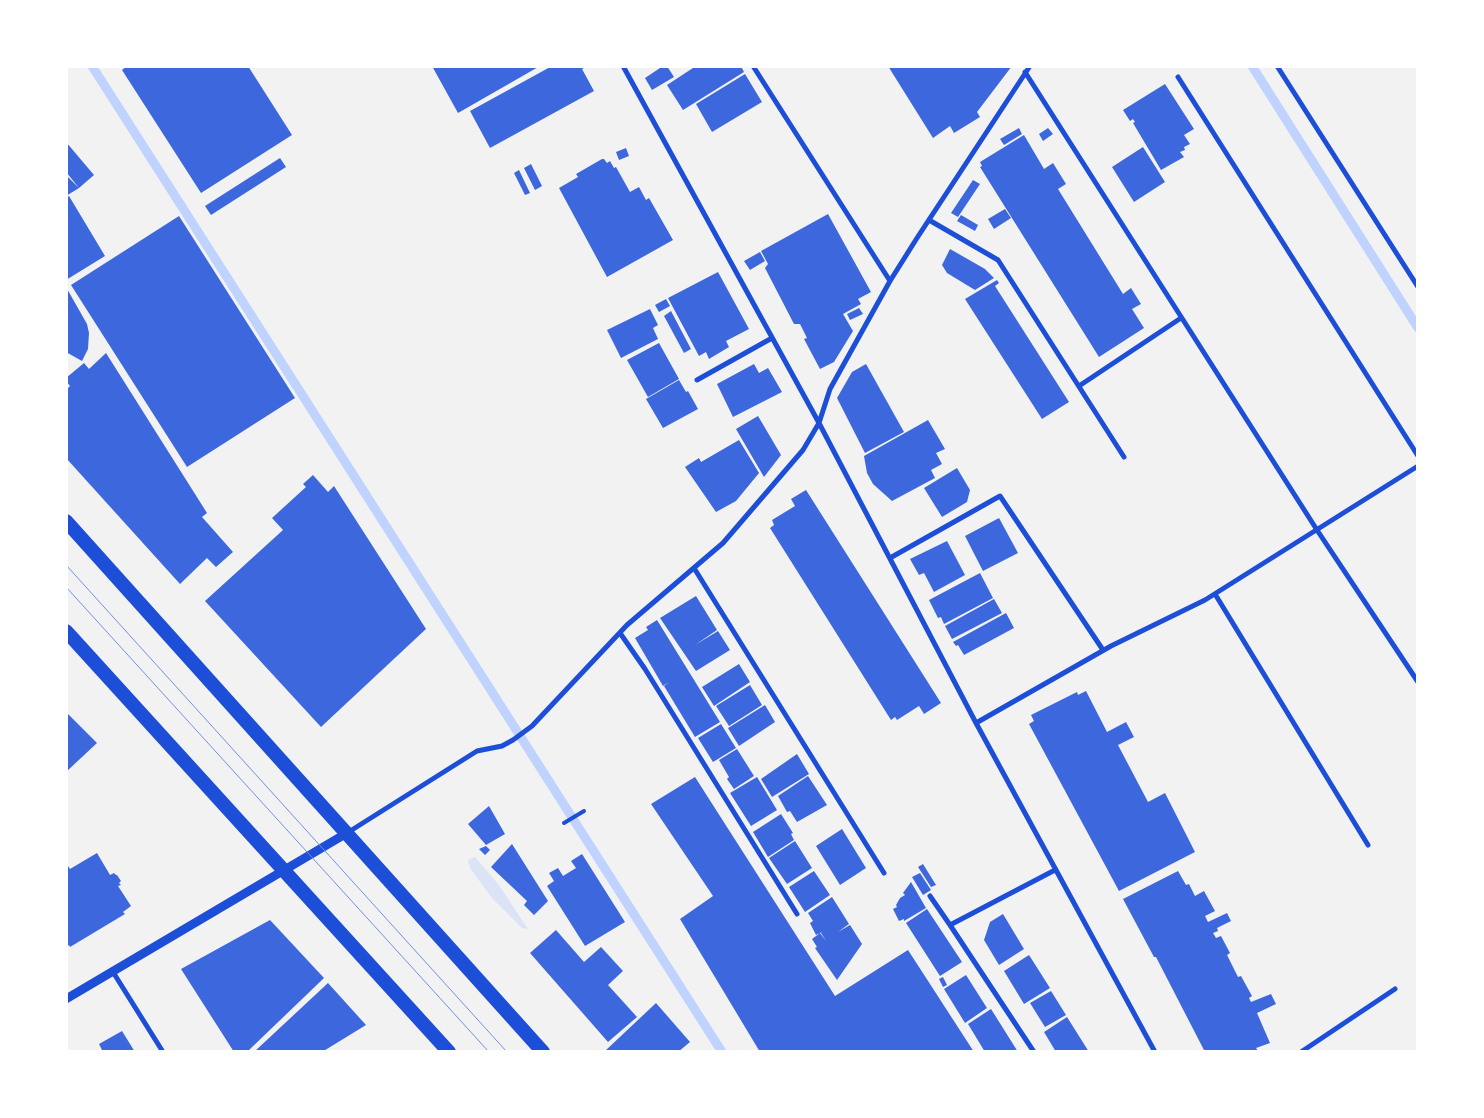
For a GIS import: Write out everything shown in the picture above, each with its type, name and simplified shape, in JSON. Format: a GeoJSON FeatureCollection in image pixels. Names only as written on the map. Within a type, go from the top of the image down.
{"type":"FeatureCollection","features":[{"type":"Feature","properties":{"kind":"highway"},"geometry":{"type":"LineString","coordinates":[[66,521],[543,1052]]}},
{"type":"Feature","properties":{"kind":"highway"},"geometry":{"type":"LineString","coordinates":[[66,631],[449,1052]]}},
{"type":"Feature","properties":{"kind":"street"},"geometry":{"type":"LineString","coordinates":[[623,66],[819,423],[976,723],[1155,1052]]}},
{"type":"Feature","properties":{"kind":"street"},"geometry":{"type":"LineString","coordinates":[[753,66],[890,281]]}},
{"type":"Feature","properties":{"kind":"street"},"geometry":{"type":"LineString","coordinates":[[66,999],[285,871],[477,750],[502,746],[513,740],[532,726],[627,625],[723,543],[803,450],[819,423],[830,389],[890,281],[1030,66]]}},
{"type":"Feature","properties":{"kind":"street"},"geometry":{"type":"LineString","coordinates":[[1277,66],[1418,287]]}},
{"type":"Feature","properties":{"kind":"street"},"geometry":{"type":"LineString","coordinates":[[1026,72],[1181,318],[1418,682]]}},
{"type":"Feature","properties":{"kind":"street"},"geometry":{"type":"LineString","coordinates":[[1178,78],[1418,456]]}},
{"type":"Feature","properties":{"kind":"street"},"geometry":{"type":"LineString","coordinates":[[929,220],[998,260],[1124,457]]}},
{"type":"Feature","properties":{"kind":"street"},"geometry":{"type":"LineString","coordinates":[[1079,386],[1181,318]]}},
{"type":"Feature","properties":{"kind":"street"},"geometry":{"type":"LineString","coordinates":[[697,380],[772,338]]}},
{"type":"Feature","properties":{"kind":"street"},"geometry":{"type":"LineString","coordinates":[[976,723],[1103,650],[1215,594],[1418,466]]}},
{"type":"Feature","properties":{"kind":"street"},"geometry":{"type":"LineString","coordinates":[[890,558],[1000,496],[1103,650]]}},
{"type":"Feature","properties":{"kind":"street"},"geometry":{"type":"LineString","coordinates":[[694,568],[884,873]]}},
{"type":"Feature","properties":{"kind":"street"},"geometry":{"type":"LineString","coordinates":[[1215,594],[1368,845]]}},
{"type":"Feature","properties":{"kind":"street"},"geometry":{"type":"LineString","coordinates":[[620,633],[645,669],[797,914]]}},
{"type":"Feature","properties":{"kind":"street"},"geometry":{"type":"LineString","coordinates":[[950,925],[1056,870]]}},
{"type":"Feature","properties":{"kind":"street"},"geometry":{"type":"LineString","coordinates":[[930,896],[1034,1052]]}},
{"type":"Feature","properties":{"kind":"street"},"geometry":{"type":"LineString","coordinates":[[113,972],[163,1052]]}},
{"type":"Feature","properties":{"kind":"street"},"geometry":{"type":"LineString","coordinates":[[1302,1052],[1395,989]]}},
{"type":"Feature","properties":{"kind":"lane"},"geometry":{"type":"LineString","coordinates":[[564,823],[584,811]]}},
{"type":"Feature","properties":{"kind":"shaded area"},"geometry":{"type":"Polygon","coordinates":[[[475,857],[499,885],[528,929],[522,928],[491,897],[470,868],[468,860],[475,857]]]}},
{"type":"Feature","properties":{"kind":"building"},"geometry":{"type":"Polygon","coordinates":[[[127,66],[248,66],[292,135],[201,193],[122,70],[127,66]]]}},
{"type":"Feature","properties":{"kind":"building"},"geometry":{"type":"Polygon","coordinates":[[[432,66],[540,66],[458,113],[432,66]]]}},
{"type":"Feature","properties":{"kind":"building"},"geometry":{"type":"Polygon","coordinates":[[[552,66],[588,66],[582,69],[594,91],[490,148],[470,111],[552,66]]]}},
{"type":"Feature","properties":{"kind":"building"},"geometry":{"type":"Polygon","coordinates":[[[659,66],[667,66],[674,77],[652,90],[645,78],[660,68],[659,66]]]}},
{"type":"Feature","properties":{"kind":"building"},"geometry":{"type":"Polygon","coordinates":[[[696,66],[741,66],[744,72],[683,110],[667,85],[696,66]]]}},
{"type":"Feature","properties":{"kind":"building"},"geometry":{"type":"Polygon","coordinates":[[[888,66],[1012,66],[977,112],[980,117],[954,133],[950,126],[933,138],[888,66]]]}},
{"type":"Feature","properties":{"kind":"building"},"geometry":{"type":"Polygon","coordinates":[[[745,74],[762,102],[712,132],[696,104],[745,74]]]}},
{"type":"Feature","properties":{"kind":"building"},"geometry":{"type":"Polygon","coordinates":[[[1165,84],[1194,129],[1184,135],[1190,144],[1184,147],[1185,150],[1180,152],[1184,157],[1161,170],[1133,123],[1135,122],[1133,119],[1130,121],[1123,110],[1165,84]]]}},
{"type":"Feature","properties":{"kind":"building"},"geometry":{"type":"Polygon","coordinates":[[[1019,128],[1022,134],[1004,145],[1000,139],[1019,128]]]}},
{"type":"Feature","properties":{"kind":"building"},"geometry":{"type":"Polygon","coordinates":[[[1048,128],[1053,134],[1043,141],[1039,134],[1048,128]]]}},
{"type":"Feature","properties":{"kind":"building"},"geometry":{"type":"Polygon","coordinates":[[[1024,135],[1044,169],[1053,163],[1066,184],[1058,189],[1123,294],[1131,288],[1141,304],[1132,309],[1144,328],[1099,357],[980,167],[982,166],[980,162],[1024,135]]]}},
{"type":"Feature","properties":{"kind":"building"},"geometry":{"type":"Polygon","coordinates":[[[66,142],[94,175],[79,188],[66,172],[66,142]]]}},
{"type":"Feature","properties":{"kind":"building"},"geometry":{"type":"Polygon","coordinates":[[[1143,147],[1165,182],[1134,202],[1112,167],[1143,147]]]}},
{"type":"Feature","properties":{"kind":"building"},"geometry":{"type":"Polygon","coordinates":[[[626,148],[629,156],[619,160],[616,152],[626,148]]]}},
{"type":"Feature","properties":{"kind":"building"},"geometry":{"type":"Polygon","coordinates":[[[280,158],[286,167],[211,215],[205,206],[280,158]]]}},
{"type":"Feature","properties":{"kind":"building"},"geometry":{"type":"Polygon","coordinates":[[[602,159],[607,163],[610,161],[614,168],[616,167],[630,192],[639,187],[646,200],[649,198],[673,240],[607,277],[559,188],[578,177],[576,174],[602,159]]]}},
{"type":"Feature","properties":{"kind":"building"},"geometry":{"type":"Polygon","coordinates":[[[531,164],[542,186],[535,190],[524,168],[531,164]]]}},
{"type":"Feature","properties":{"kind":"building"},"geometry":{"type":"Polygon","coordinates":[[[519,170],[530,193],[525,195],[514,173],[519,170]]]}},
{"type":"Feature","properties":{"kind":"building"},"geometry":{"type":"Polygon","coordinates":[[[66,175],[79,188],[66,196],[66,175]]]}},
{"type":"Feature","properties":{"kind":"building"},"geometry":{"type":"Polygon","coordinates":[[[973,180],[980,184],[958,217],[951,213],[973,180]]]}},
{"type":"Feature","properties":{"kind":"building"},"geometry":{"type":"Polygon","coordinates":[[[69,196],[105,256],[66,280],[66,198],[69,196]]]}},
{"type":"Feature","properties":{"kind":"building"},"geometry":{"type":"Polygon","coordinates":[[[1005,209],[1011,218],[994,229],[988,219],[1005,209]]]}},
{"type":"Feature","properties":{"kind":"building"},"geometry":{"type":"Polygon","coordinates":[[[828,214],[871,292],[858,299],[861,304],[843,314],[853,331],[834,362],[820,369],[804,339],[807,338],[800,324],[794,324],[765,268],[768,264],[761,251],[828,214]]]}},
{"type":"Feature","properties":{"kind":"building"},"geometry":{"type":"Polygon","coordinates":[[[961,215],[978,225],[975,231],[957,221],[961,215]]]}},
{"type":"Feature","properties":{"kind":"building"},"geometry":{"type":"Polygon","coordinates":[[[179,216],[295,398],[187,467],[71,285],[179,216]]]}},
{"type":"Feature","properties":{"kind":"building"},"geometry":{"type":"Polygon","coordinates":[[[950,249],[985,269],[994,278],[975,290],[947,273],[942,265],[950,249]]]}},
{"type":"Feature","properties":{"kind":"building"},"geometry":{"type":"Polygon","coordinates":[[[760,252],[765,261],[750,270],[744,261],[760,252]]]}},
{"type":"Feature","properties":{"kind":"building"},"geometry":{"type":"Polygon","coordinates":[[[718,272],[749,329],[726,341],[729,347],[709,359],[706,352],[699,356],[668,298],[718,272]]]}},
{"type":"Feature","properties":{"kind":"building"},"geometry":{"type":"Polygon","coordinates":[[[997,280],[999,283],[995,286],[1069,402],[1042,419],[965,299],[997,280]]]}},
{"type":"Feature","properties":{"kind":"building"},"geometry":{"type":"Polygon","coordinates":[[[66,287],[87,324],[89,333],[88,349],[82,361],[66,352],[66,287]]]}},
{"type":"Feature","properties":{"kind":"building"},"geometry":{"type":"Polygon","coordinates":[[[666,299],[670,306],[659,312],[655,305],[666,299]]]}},
{"type":"Feature","properties":{"kind":"building"},"geometry":{"type":"Polygon","coordinates":[[[859,308],[863,314],[850,320],[847,314],[859,308]]]}},
{"type":"Feature","properties":{"kind":"building"},"geometry":{"type":"Polygon","coordinates":[[[650,309],[658,325],[653,328],[658,339],[621,358],[607,330],[650,309]]]}},
{"type":"Feature","properties":{"kind":"building"},"geometry":{"type":"Polygon","coordinates":[[[671,311],[691,349],[684,353],[664,316],[671,311]]]}},
{"type":"Feature","properties":{"kind":"building"},"geometry":{"type":"Polygon","coordinates":[[[659,343],[679,379],[648,397],[627,360],[659,343]]]}},
{"type":"Feature","properties":{"kind":"building"},"geometry":{"type":"Polygon","coordinates":[[[106,353],[207,513],[202,517],[233,552],[216,567],[207,558],[180,584],[66,458],[66,390],[70,386],[66,378],[84,363],[89,369],[106,353]]]}},
{"type":"Feature","properties":{"kind":"building"},"geometry":{"type":"Polygon","coordinates":[[[754,364],[759,373],[768,368],[782,392],[733,417],[717,384],[754,364]]]}},
{"type":"Feature","properties":{"kind":"building"},"geometry":{"type":"Polygon","coordinates":[[[866,364],[904,432],[865,453],[837,398],[852,372],[866,364]]]}},
{"type":"Feature","properties":{"kind":"building"},"geometry":{"type":"Polygon","coordinates":[[[679,380],[698,409],[663,428],[646,399],[679,380]]]}},
{"type":"Feature","properties":{"kind":"building"},"geometry":{"type":"Polygon","coordinates":[[[758,416],[781,455],[764,477],[736,429],[758,416]]]}},
{"type":"Feature","properties":{"kind":"building"},"geometry":{"type":"Polygon","coordinates":[[[928,420],[945,449],[936,453],[942,464],[931,470],[935,478],[892,501],[873,484],[867,473],[864,456],[928,420]]]}},
{"type":"Feature","properties":{"kind":"building"},"geometry":{"type":"Polygon","coordinates":[[[739,440],[759,473],[736,501],[716,512],[685,467],[699,458],[701,462],[739,440]]]}},
{"type":"Feature","properties":{"kind":"building"},"geometry":{"type":"Polygon","coordinates":[[[957,468],[970,490],[967,502],[942,517],[924,488],[957,468]]]}},
{"type":"Feature","properties":{"kind":"building"},"geometry":{"type":"Polygon","coordinates":[[[313,475],[328,492],[334,486],[426,629],[321,727],[205,601],[283,530],[272,518],[306,487],[303,484],[313,475]]]}},
{"type":"Feature","properties":{"kind":"building"},"geometry":{"type":"Polygon","coordinates":[[[806,490],[941,703],[924,714],[919,706],[897,720],[895,717],[891,720],[770,528],[774,525],[772,520],[795,506],[791,499],[806,490]]]}},
{"type":"Feature","properties":{"kind":"building"},"geometry":{"type":"Polygon","coordinates":[[[999,518],[1018,553],[983,571],[965,536],[999,518]]]}},
{"type":"Feature","properties":{"kind":"building"},"geometry":{"type":"Polygon","coordinates":[[[947,541],[965,575],[934,592],[924,573],[919,575],[910,559],[947,541]]]}},
{"type":"Feature","properties":{"kind":"building"},"geometry":{"type":"Polygon","coordinates":[[[980,573],[993,598],[944,624],[941,617],[938,618],[929,600],[980,573]]]}},
{"type":"Feature","properties":{"kind":"building"},"geometry":{"type":"Polygon","coordinates":[[[696,596],[717,630],[695,645],[718,631],[730,650],[696,671],[660,618],[696,596]]]}},
{"type":"Feature","properties":{"kind":"building"},"geometry":{"type":"Polygon","coordinates":[[[994,599],[1002,613],[952,639],[945,626],[994,599]]]}},
{"type":"Feature","properties":{"kind":"building"},"geometry":{"type":"Polygon","coordinates":[[[1006,613],[1014,628],[964,655],[958,645],[956,646],[953,642],[1006,613]]]}},
{"type":"Feature","properties":{"kind":"building"},"geometry":{"type":"Polygon","coordinates":[[[657,620],[720,722],[695,737],[664,686],[669,682],[663,686],[635,638],[648,630],[646,627],[657,620]]]}},
{"type":"Feature","properties":{"kind":"building"},"geometry":{"type":"Polygon","coordinates":[[[739,664],[750,682],[714,706],[702,687],[739,664]]]}},
{"type":"Feature","properties":{"kind":"building"},"geometry":{"type":"Polygon","coordinates":[[[750,685],[762,705],[729,726],[716,706],[750,685]]]}},
{"type":"Feature","properties":{"kind":"building"},"geometry":{"type":"Polygon","coordinates":[[[1086,691],[1107,732],[1126,722],[1134,737],[1118,745],[1148,802],[1165,793],[1195,852],[1119,891],[1029,724],[1034,721],[1031,715],[1077,692],[1078,695],[1086,691]]]}},
{"type":"Feature","properties":{"kind":"building"},"geometry":{"type":"Polygon","coordinates":[[[765,705],[775,722],[739,746],[728,728],[765,705]]]}},
{"type":"Feature","properties":{"kind":"building"},"geometry":{"type":"Polygon","coordinates":[[[66,712],[97,743],[66,772],[66,712]]]}},
{"type":"Feature","properties":{"kind":"building"},"geometry":{"type":"Polygon","coordinates":[[[721,724],[736,748],[713,762],[698,738],[721,724]]]}},
{"type":"Feature","properties":{"kind":"building"},"geometry":{"type":"Polygon","coordinates":[[[737,749],[754,776],[734,789],[727,779],[729,777],[719,760],[737,749]]]}},
{"type":"Feature","properties":{"kind":"building"},"geometry":{"type":"Polygon","coordinates":[[[797,754],[809,774],[772,797],[761,779],[797,754]]]}},
{"type":"Feature","properties":{"kind":"building"},"geometry":{"type":"Polygon","coordinates":[[[808,776],[827,805],[797,822],[790,811],[787,812],[778,796],[808,776]]]}},
{"type":"Feature","properties":{"kind":"building"},"geometry":{"type":"Polygon","coordinates":[[[695,777],[835,996],[908,950],[974,1052],[760,1052],[680,919],[713,896],[651,804],[695,777]]]}},
{"type":"Feature","properties":{"kind":"building"},"geometry":{"type":"Polygon","coordinates":[[[757,777],[777,810],[751,826],[730,793],[757,777]]]}},
{"type":"Feature","properties":{"kind":"building"},"geometry":{"type":"Polygon","coordinates":[[[489,806],[505,834],[486,845],[468,824],[489,806]]]}},
{"type":"Feature","properties":{"kind":"building"},"geometry":{"type":"Polygon","coordinates":[[[781,814],[793,833],[791,834],[794,840],[768,857],[753,832],[781,814]]]}},
{"type":"Feature","properties":{"kind":"building"},"geometry":{"type":"Polygon","coordinates":[[[842,829],[866,868],[840,885],[816,846],[842,829]]]}},
{"type":"Feature","properties":{"kind":"building"},"geometry":{"type":"Polygon","coordinates":[[[795,841],[812,868],[787,884],[769,858],[795,841]]]}},
{"type":"Feature","properties":{"kind":"building"},"geometry":{"type":"Polygon","coordinates":[[[512,844],[548,901],[534,915],[524,905],[527,901],[491,867],[512,844]]]}},
{"type":"Feature","properties":{"kind":"building"},"geometry":{"type":"Polygon","coordinates":[[[486,846],[490,850],[485,855],[479,849],[486,846]]]}},
{"type":"Feature","properties":{"kind":"building"},"geometry":{"type":"Polygon","coordinates":[[[97,853],[110,875],[114,873],[121,881],[119,883],[121,885],[118,886],[131,906],[123,912],[125,914],[70,947],[69,945],[66,947],[66,863],[70,869],[97,853]]]}},
{"type":"Feature","properties":{"kind":"building"},"geometry":{"type":"Polygon","coordinates":[[[582,854],[625,922],[585,946],[547,886],[554,881],[549,873],[558,868],[563,876],[576,868],[571,861],[582,854]]]}},
{"type":"Feature","properties":{"kind":"building"},"geometry":{"type":"Polygon","coordinates":[[[923,864],[936,885],[931,887],[918,867],[923,864]]]}},
{"type":"Feature","properties":{"kind":"building"},"geometry":{"type":"Polygon","coordinates":[[[814,871],[830,895],[805,912],[789,887],[814,871]]]}},
{"type":"Feature","properties":{"kind":"building"},"geometry":{"type":"Polygon","coordinates":[[[1178,871],[1186,885],[1189,884],[1195,896],[1204,891],[1215,911],[1205,916],[1208,922],[1227,913],[1231,921],[1217,928],[1218,931],[1213,933],[1216,938],[1221,936],[1230,953],[1227,955],[1238,977],[1241,976],[1252,996],[1249,998],[1251,1002],[1271,994],[1276,1004],[1257,1013],[1270,1043],[1256,1048],[1258,1051],[1205,1052],[1156,957],[1154,957],[1123,899],[1178,871]]]}},
{"type":"Feature","properties":{"kind":"building"},"geometry":{"type":"Polygon","coordinates":[[[920,873],[931,890],[923,895],[912,877],[920,873]]]}},
{"type":"Feature","properties":{"kind":"building"},"geometry":{"type":"Polygon","coordinates":[[[911,882],[926,908],[904,921],[904,919],[899,921],[893,909],[897,907],[896,905],[900,898],[905,895],[903,893],[911,882]]]}},
{"type":"Feature","properties":{"kind":"building"},"geometry":{"type":"Polygon","coordinates":[[[832,897],[849,924],[838,932],[850,925],[862,944],[837,980],[815,948],[817,947],[812,939],[820,933],[816,935],[810,923],[813,921],[808,913],[832,897]]]}},
{"type":"Feature","properties":{"kind":"building"},"geometry":{"type":"Polygon","coordinates":[[[927,909],[962,962],[940,976],[906,923],[927,909]]]}},
{"type":"Feature","properties":{"kind":"building"},"geometry":{"type":"Polygon","coordinates":[[[1003,914],[1024,949],[999,965],[984,940],[990,922],[1003,914]]]}},
{"type":"Feature","properties":{"kind":"building"},"geometry":{"type":"Polygon","coordinates":[[[270,920],[324,978],[249,1050],[250,1052],[234,1052],[181,969],[270,920]]]}},
{"type":"Feature","properties":{"kind":"building"},"geometry":{"type":"Polygon","coordinates":[[[556,930],[584,962],[601,947],[623,971],[608,985],[637,1017],[608,1042],[530,953],[556,930]]]}},
{"type":"Feature","properties":{"kind":"building"},"geometry":{"type":"Polygon","coordinates":[[[1029,955],[1050,988],[1024,1004],[1004,971],[1029,955]]]}},
{"type":"Feature","properties":{"kind":"building"},"geometry":{"type":"Polygon","coordinates":[[[966,975],[987,1008],[965,1023],[944,989],[966,975]]]}},
{"type":"Feature","properties":{"kind":"building"},"geometry":{"type":"Polygon","coordinates":[[[943,977],[947,985],[943,987],[939,979],[943,977]]]}},
{"type":"Feature","properties":{"kind":"building"},"geometry":{"type":"Polygon","coordinates":[[[328,983],[366,1025],[322,1052],[254,1052],[328,983]]]}},
{"type":"Feature","properties":{"kind":"building"},"geometry":{"type":"Polygon","coordinates":[[[1051,991],[1066,1015],[1045,1027],[1030,1003],[1051,991]]]}},
{"type":"Feature","properties":{"kind":"building"},"geometry":{"type":"Polygon","coordinates":[[[656,1003],[690,1042],[678,1052],[605,1052],[605,1051],[656,1003]]]}},
{"type":"Feature","properties":{"kind":"building"},"geometry":{"type":"Polygon","coordinates":[[[991,1009],[1018,1052],[985,1052],[968,1024],[991,1009]]]}},
{"type":"Feature","properties":{"kind":"building"},"geometry":{"type":"Polygon","coordinates":[[[1067,1017],[1089,1052],[1056,1052],[1044,1032],[1067,1017]]]}},
{"type":"Feature","properties":{"kind":"building"},"geometry":{"type":"Polygon","coordinates":[[[122,1031],[135,1052],[103,1052],[99,1044],[122,1031]]]}},
{"type":"Feature","properties":{"kind":"waterway"},"geometry":{"type":"LineString","coordinates":[[92,66],[722,1052]]}},
{"type":"Feature","properties":{"kind":"waterway"},"geometry":{"type":"LineString","coordinates":[[1252,66],[1418,328]]}},
{"type":"Feature","properties":{"kind":"tram line"},"geometry":{"type":"LineString","coordinates":[[66,565],[507,1052]]}},
{"type":"Feature","properties":{"kind":"tram line"},"geometry":{"type":"LineString","coordinates":[[66,587],[489,1052]]}}]}
